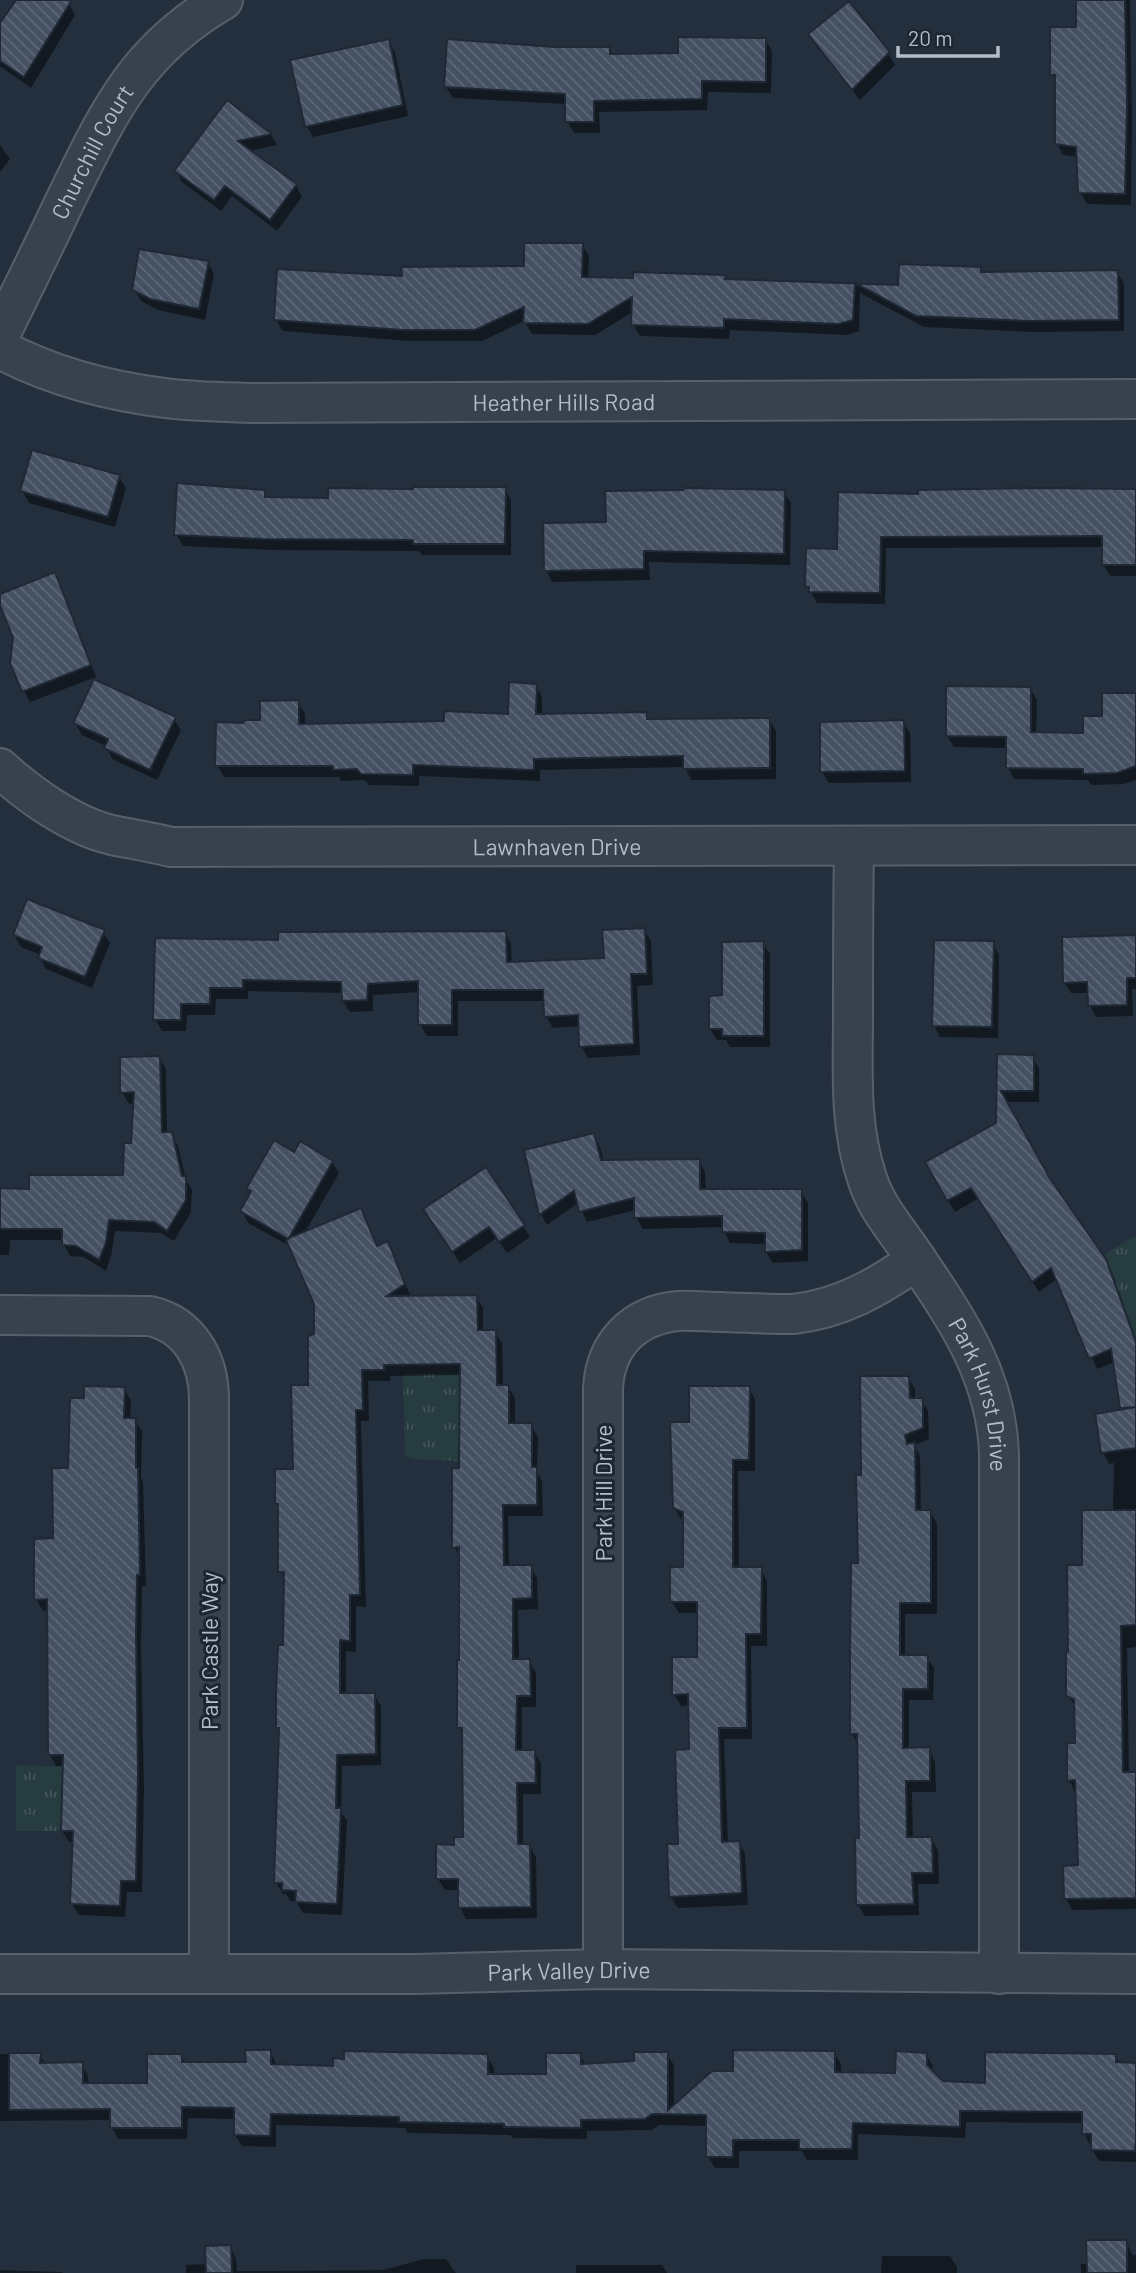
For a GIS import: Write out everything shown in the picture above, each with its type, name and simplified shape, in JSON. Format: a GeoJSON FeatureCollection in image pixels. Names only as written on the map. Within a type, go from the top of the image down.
{"type":"FeatureCollection","features":[{"type":"Feature","properties":{"kind":"street","name":"Churchill Court"},"geometry":{"type":"LineString","coordinates":[[0,335],[97,136],[122,94],[167,40],[191,20],[223,0]]}},
{"type":"Feature","properties":{"kind":"street","name":"Heather Hills Road"},"geometry":{"type":"LineString","coordinates":[[0,349],[22,361],[86,384],[166,398],[257,403],[1136,399]]}},
{"type":"Feature","properties":{"kind":"street","name":"Lawnhaven Drive"},"geometry":{"type":"LineString","coordinates":[[0,768],[28,792],[81,824],[110,835],[171,847],[1136,845]]}},
{"type":"Feature","properties":{"kind":"street","name":"Park Hurst Drive"},"geometry":{"type":"LineString","coordinates":[[854,846],[852,1097],[856,1139],[872,1192],[973,1350],[989,1388],[999,1441],[999,1974]]}},
{"type":"Feature","properties":{"kind":"street","name":"Park Hill Drive"},"geometry":{"type":"LineString","coordinates":[[603,1969],[603,1389],[606,1364],[624,1334],[634,1325],[656,1315],[679,1311],[793,1314],[811,1312],[838,1306],[878,1287],[917,1260]]}},
{"type":"Feature","properties":{"kind":"street","name":"Park Castle Way"},"geometry":{"type":"LineString","coordinates":[[0,1315],[150,1316],[176,1327],[201,1355],[209,1385],[209,1973]]}},
{"type":"Feature","properties":{"kind":"street","name":"Park Valley Drive"},"geometry":{"type":"LineString","coordinates":[[0,1974],[416,1974],[603,1969],[1136,1974]]}},
{"type":"Feature","properties":{"kind":"green space"},"geometry":{"type":"Polygon","coordinates":[[[1136,1235],[1136,1343],[1105,1254],[1136,1235]]]}},
{"type":"Feature","properties":{"kind":"green space"},"geometry":{"type":"Polygon","coordinates":[[[464,1373],[459,1385],[461,1461],[413,1459],[405,1456],[403,1374],[464,1373]]]}},
{"type":"Feature","properties":{"kind":"green space"},"geometry":{"type":"Polygon","coordinates":[[[16,1765],[74,1767],[62,1779],[61,1831],[16,1831],[16,1765]]]}},
{"type":"Feature","properties":{"kind":"building"},"geometry":{"type":"Polygon","coordinates":[[[16,0],[72,0],[24,77],[0,61],[0,23],[16,0]]]}},
{"type":"Feature","properties":{"kind":"building"},"geometry":{"type":"Polygon","coordinates":[[[1076,0],[1125,0],[1125,194],[1078,193],[1076,147],[1055,144],[1055,75],[1050,75],[1050,27],[1076,27],[1076,0]]]}},
{"type":"Feature","properties":{"kind":"building"},"geometry":{"type":"Polygon","coordinates":[[[849,1],[890,52],[852,90],[808,34],[849,1]]]}},
{"type":"Feature","properties":{"kind":"building"},"geometry":{"type":"Polygon","coordinates":[[[678,37],[766,38],[766,82],[702,81],[702,99],[594,101],[594,122],[565,122],[565,94],[444,87],[447,39],[554,47],[610,47],[610,54],[678,53],[678,37]]]}},
{"type":"Feature","properties":{"kind":"building"},"geometry":{"type":"Polygon","coordinates":[[[389,39],[403,105],[305,127],[290,60],[389,39]]]}},
{"type":"Feature","properties":{"kind":"building"},"geometry":{"type":"Polygon","coordinates":[[[227,100],[272,134],[238,141],[297,184],[270,220],[225,186],[214,200],[174,171],[227,100]]]}},
{"type":"Feature","properties":{"kind":"building"},"geometry":{"type":"Polygon","coordinates":[[[524,243],[583,243],[582,277],[633,278],[633,272],[855,284],[853,320],[839,324],[724,319],[724,328],[631,325],[632,297],[588,324],[523,323],[524,307],[475,330],[402,330],[274,320],[277,269],[402,276],[401,267],[524,266],[524,243]]]}},
{"type":"Feature","properties":{"kind":"building"},"geometry":{"type":"Polygon","coordinates":[[[139,249],[209,261],[199,309],[150,299],[132,290],[139,249]]]}},
{"type":"Feature","properties":{"kind":"building"},"geometry":{"type":"Polygon","coordinates":[[[899,264],[981,267],[981,272],[1118,270],[1119,320],[1027,321],[916,316],[856,284],[898,285],[899,264]]]}},
{"type":"Feature","properties":{"kind":"building"},"geometry":{"type":"Polygon","coordinates":[[[32,450],[120,475],[108,517],[20,491],[32,450]]]}},
{"type":"Feature","properties":{"kind":"building"},"geometry":{"type":"Polygon","coordinates":[[[177,483],[265,490],[265,497],[328,498],[328,488],[506,487],[505,544],[413,544],[413,540],[263,539],[174,535],[177,483]]]}},
{"type":"Feature","properties":{"kind":"building"},"geometry":{"type":"Polygon","coordinates":[[[683,488],[785,490],[784,554],[644,551],[644,569],[544,571],[543,523],[606,522],[605,491],[683,488]]]}},
{"type":"Feature","properties":{"kind":"building"},"geometry":{"type":"Polygon","coordinates":[[[1136,489],[1136,565],[1102,565],[1102,536],[881,537],[880,593],[809,592],[809,587],[805,586],[806,548],[837,549],[838,492],[918,494],[918,490],[1136,489]]]}},
{"type":"Feature","properties":{"kind":"building"},"geometry":{"type":"Polygon","coordinates":[[[55,572],[91,665],[22,692],[10,663],[13,638],[0,605],[0,594],[55,572]]]}},
{"type":"Feature","properties":{"kind":"building"},"geometry":{"type":"Polygon","coordinates":[[[94,679],[176,717],[150,770],[104,748],[108,739],[73,723],[94,679]]]}},
{"type":"Feature","properties":{"kind":"building"},"geometry":{"type":"Polygon","coordinates":[[[509,682],[537,684],[536,714],[647,712],[647,719],[770,718],[770,768],[683,769],[683,756],[534,759],[534,770],[413,765],[413,775],[361,774],[357,769],[333,770],[333,766],[215,766],[216,722],[243,723],[245,720],[260,720],[260,701],[299,700],[299,724],[444,721],[444,711],[508,714],[509,682]]]}},
{"type":"Feature","properties":{"kind":"building"},"geometry":{"type":"Polygon","coordinates":[[[946,686],[1031,687],[1031,732],[1083,733],[1083,716],[1102,716],[1102,693],[1136,693],[1136,766],[1117,773],[1083,774],[1083,769],[1006,768],[1006,737],[946,736],[946,686]]]}},
{"type":"Feature","properties":{"kind":"building"},"geometry":{"type":"Polygon","coordinates":[[[904,720],[905,771],[820,772],[820,722],[904,720]]]}},
{"type":"Feature","properties":{"kind":"building"},"geometry":{"type":"Polygon","coordinates":[[[27,899],[105,930],[85,977],[38,958],[42,947],[13,935],[27,899]]]}},
{"type":"Feature","properties":{"kind":"building"},"geometry":{"type":"Polygon","coordinates":[[[645,928],[647,974],[631,974],[634,1044],[579,1047],[578,1015],[544,1017],[543,990],[452,990],[452,1025],[418,1025],[418,981],[368,984],[367,1000],[342,1001],[341,982],[243,980],[243,988],[210,988],[210,1004],[181,1004],[181,1020],[153,1020],[155,938],[278,940],[278,932],[506,931],[507,962],[604,958],[602,930],[645,928]]]}},
{"type":"Feature","properties":{"kind":"building"},"geometry":{"type":"Polygon","coordinates":[[[1136,935],[1136,978],[1127,978],[1127,1005],[1088,1006],[1087,982],[1063,983],[1062,937],[1136,935]]]}},
{"type":"Feature","properties":{"kind":"building"},"geometry":{"type":"Polygon","coordinates":[[[934,940],[994,941],[992,1027],[932,1026],[934,940]]]}},
{"type":"Feature","properties":{"kind":"building"},"geometry":{"type":"Polygon","coordinates":[[[764,941],[764,1036],[722,1036],[722,1029],[709,1029],[709,996],[722,995],[722,942],[764,941]]]}},
{"type":"Feature","properties":{"kind":"building"},"geometry":{"type":"Polygon","coordinates":[[[997,1054],[1034,1055],[1034,1091],[1001,1091],[1051,1180],[1106,1259],[1136,1342],[1136,1407],[1120,1408],[1111,1349],[1089,1359],[1051,1268],[1032,1282],[971,1188],[947,1201],[925,1162],[996,1123],[997,1054]]]}},
{"type":"Feature","properties":{"kind":"building"},"geometry":{"type":"Polygon","coordinates":[[[160,1056],[162,1132],[172,1132],[182,1176],[186,1176],[186,1200],[167,1231],[154,1222],[109,1220],[106,1243],[99,1260],[76,1246],[62,1245],[62,1229],[0,1229],[0,1188],[29,1189],[29,1175],[123,1175],[124,1143],[131,1143],[134,1092],[120,1093],[120,1057],[160,1056]]]}},
{"type":"Feature","properties":{"kind":"building"},"geometry":{"type":"Polygon","coordinates":[[[594,1133],[601,1160],[700,1159],[700,1189],[802,1189],[802,1250],[765,1252],[765,1233],[722,1232],[722,1216],[634,1218],[634,1198],[579,1212],[574,1191],[539,1215],[524,1150],[594,1133]]]}},
{"type":"Feature","properties":{"kind":"building"},"geometry":{"type":"Polygon","coordinates":[[[274,1140],[294,1152],[300,1141],[333,1161],[289,1238],[361,1208],[377,1246],[388,1241],[405,1284],[387,1296],[477,1295],[478,1330],[496,1330],[497,1385],[509,1385],[509,1423],[532,1423],[532,1467],[537,1467],[537,1505],[503,1505],[504,1565],[532,1565],[532,1598],[513,1599],[513,1659],[530,1659],[531,1696],[517,1696],[516,1750],[535,1750],[536,1783],[517,1783],[518,1844],[530,1844],[531,1907],[458,1908],[458,1879],[436,1879],[436,1844],[454,1845],[454,1837],[463,1837],[462,1728],[457,1728],[459,1547],[452,1548],[452,1468],[459,1468],[460,1364],[384,1365],[384,1370],[362,1370],[363,1410],[356,1410],[360,1595],[350,1595],[350,1641],[340,1640],[340,1693],[375,1693],[376,1754],[337,1755],[336,1808],[341,1808],[337,1904],[295,1902],[296,1891],[282,1890],[282,1883],[274,1883],[279,1728],[276,1728],[276,1693],[278,1645],[283,1645],[284,1572],[278,1572],[275,1469],[293,1469],[291,1385],[308,1385],[308,1336],[314,1334],[314,1304],[286,1240],[288,1239],[240,1211],[251,1191],[246,1189],[274,1140]]]}},
{"type":"Feature","properties":{"kind":"building"},"geometry":{"type":"Polygon","coordinates":[[[486,1167],[525,1225],[499,1242],[489,1227],[452,1252],[423,1209],[486,1167]]]}},
{"type":"Feature","properties":{"kind":"building"},"geometry":{"type":"Polygon","coordinates":[[[860,1376],[909,1376],[910,1398],[923,1398],[923,1428],[905,1435],[907,1444],[915,1442],[916,1510],[931,1510],[931,1603],[900,1603],[900,1655],[928,1655],[928,1689],[903,1689],[903,1748],[930,1747],[930,1781],[906,1781],[907,1837],[932,1837],[933,1873],[912,1873],[914,1904],[856,1905],[855,1838],[859,1838],[857,1734],[850,1734],[850,1655],[851,1563],[858,1563],[856,1475],[861,1475],[860,1376]]]}},
{"type":"Feature","properties":{"kind":"building"},"geometry":{"type":"Polygon","coordinates":[[[84,1386],[125,1387],[124,1418],[136,1418],[140,1575],[137,1575],[136,1634],[136,1881],[121,1881],[120,1906],[70,1904],[73,1831],[61,1831],[63,1755],[48,1755],[47,1599],[34,1600],[34,1539],[53,1538],[52,1468],[68,1468],[70,1398],[84,1398],[84,1386]]]}},
{"type":"Feature","properties":{"kind":"building"},"geometry":{"type":"Polygon","coordinates":[[[689,1386],[750,1386],[749,1460],[733,1460],[733,1567],[762,1567],[761,1634],[746,1634],[747,1728],[719,1728],[722,1842],[740,1841],[742,1893],[669,1897],[667,1844],[678,1844],[675,1750],[689,1749],[688,1694],[672,1695],[672,1657],[697,1657],[697,1602],[670,1602],[670,1567],[683,1567],[683,1512],[673,1508],[670,1422],[689,1422],[689,1386]]]}},
{"type":"Feature","properties":{"kind":"building"},"geometry":{"type":"Polygon","coordinates":[[[1136,1407],[1136,1448],[1101,1453],[1095,1414],[1136,1407]]]}},
{"type":"Feature","properties":{"kind":"building"},"geometry":{"type":"Polygon","coordinates":[[[1082,1510],[1136,1510],[1136,1625],[1121,1626],[1123,1772],[1136,1772],[1136,1898],[1064,1899],[1063,1866],[1078,1865],[1075,1780],[1067,1781],[1067,1743],[1075,1743],[1074,1699],[1066,1696],[1067,1565],[1082,1565],[1082,1510]]]}},
{"type":"Feature","properties":{"kind":"building"},"geometry":{"type":"Polygon","coordinates":[[[245,2050],[271,2050],[271,2064],[333,2066],[333,2058],[344,2059],[344,2051],[488,2054],[488,2074],[546,2074],[546,2053],[581,2053],[581,2064],[634,2061],[634,2052],[668,2052],[668,2110],[712,2071],[733,2071],[733,2050],[835,2051],[835,2072],[895,2073],[896,2051],[927,2053],[927,2065],[943,2081],[985,2083],[985,2052],[1116,2054],[1116,2062],[1136,2063],[1135,2151],[1091,2150],[1091,2134],[1082,2134],[1082,2112],[960,2111],[960,2127],[853,2123],[852,2149],[799,2149],[799,2140],[733,2140],[733,2157],[706,2157],[706,2115],[652,2114],[645,2119],[581,2120],[581,2128],[399,2122],[399,2117],[271,2114],[270,2136],[234,2135],[234,2108],[182,2107],[182,2128],[110,2128],[110,2109],[9,2110],[9,2053],[41,2053],[40,2063],[83,2062],[83,2083],[147,2083],[147,2054],[182,2054],[182,2062],[246,2062],[245,2050]]]}},
{"type":"Feature","properties":{"kind":"building"},"geometry":{"type":"Polygon","coordinates":[[[1086,2240],[1127,2240],[1127,2273],[1087,2273],[1086,2240]]]}},
{"type":"Feature","properties":{"kind":"building"},"geometry":{"type":"Polygon","coordinates":[[[231,2245],[232,2273],[206,2273],[205,2246],[231,2245]]]}}]}
